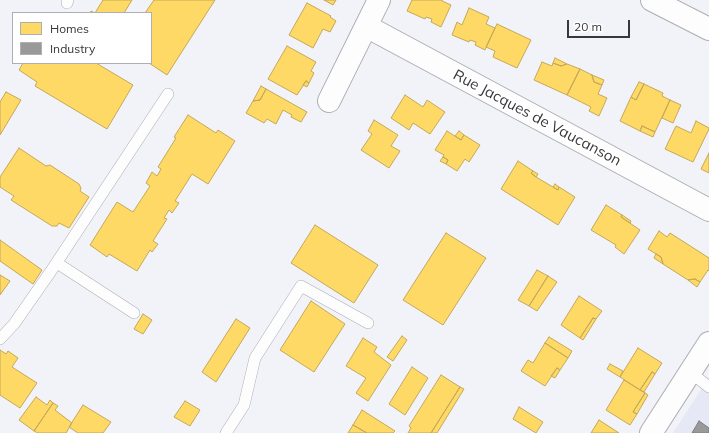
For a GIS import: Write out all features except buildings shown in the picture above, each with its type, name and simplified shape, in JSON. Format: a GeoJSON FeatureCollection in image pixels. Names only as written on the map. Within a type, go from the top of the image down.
{"type":"FeatureCollection","features":[{"type":"Feature","properties":{"kind":"street"},"geometry":{"type":"LineString","coordinates":[[329,101],[379,0]]}},
{"type":"Feature","properties":{"kind":"street"},"geometry":{"type":"LineString","coordinates":[[652,0],[709,29]]}},
{"type":"Feature","properties":{"kind":"street","name":"Rue Jacques de Vaucanson"},"geometry":{"type":"LineString","coordinates":[[366,26],[709,210]]}},
{"type":"Feature","properties":{"kind":"street"},"geometry":{"type":"LineString","coordinates":[[651,433],[709,343]]}},
{"type":"Feature","properties":{"kind":"lane"},"geometry":{"type":"LineString","coordinates":[[0,339],[14,324],[57,263],[168,94]]}},
{"type":"Feature","properties":{"kind":"lane"},"geometry":{"type":"LineString","coordinates":[[57,263],[134,313]]}},
{"type":"Feature","properties":{"kind":"lane"},"geometry":{"type":"LineString","coordinates":[[226,433],[244,405],[255,358],[301,286],[368,323]]}},
{"type":"Feature","properties":{"kind":"lane"},"geometry":{"type":"LineString","coordinates":[[690,372],[709,387]]}},
{"type":"Feature","properties":{"kind":"shaded area"},"geometry":{"type":"Polygon","coordinates":[[[709,377],[709,433],[673,433],[709,377]]]}}]}
